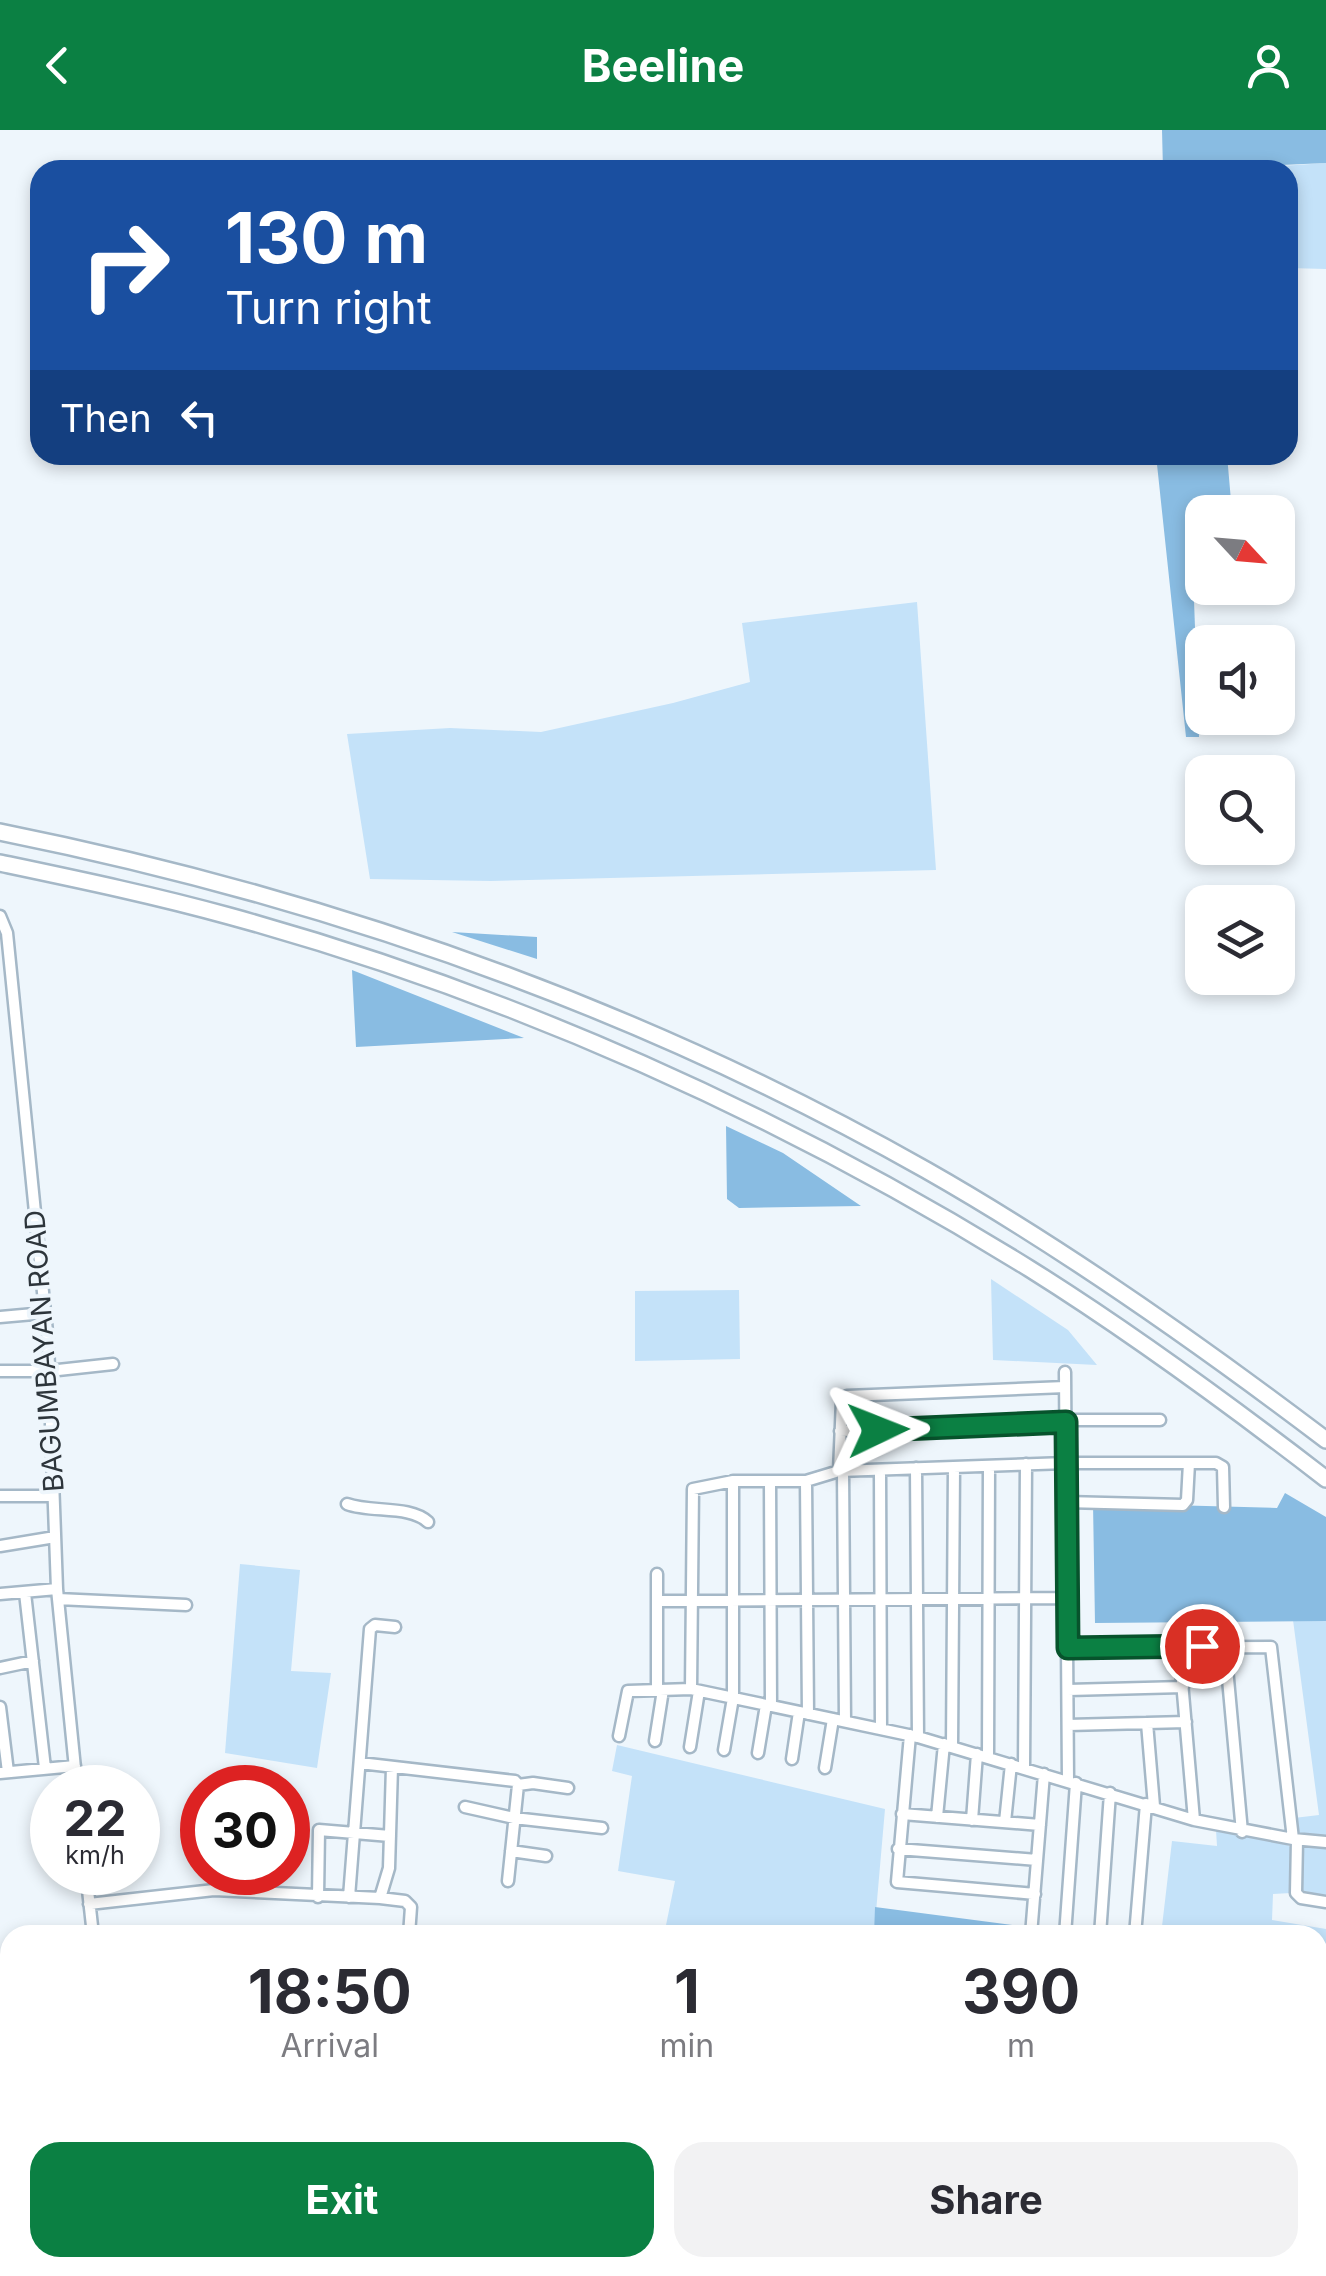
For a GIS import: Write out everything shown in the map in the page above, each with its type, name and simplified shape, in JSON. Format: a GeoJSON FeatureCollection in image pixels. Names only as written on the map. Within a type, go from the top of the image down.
{"type":"FeatureCollection","features":[{"type":"Feature","properties":{"kind":"highway"},"geometry":{"type":"LineString","coordinates":[[0,832],[117,856],[344,918],[492,969],[653,1035],[779,1094],[924,1169],[995,1211],[1153,1315],[1326,1440]]}},
{"type":"Feature","properties":{"kind":"highway"},"geometry":{"type":"LineString","coordinates":[[0,863],[228,916],[338,949],[476,996],[584,1039],[766,1121],[912,1199],[1029,1268],[1142,1342],[1326,1478]]}},
{"type":"Feature","properties":{"kind":"street","name":"BAGUMBAYAN ROAD"},"geometry":{"type":"LineString","coordinates":[[0,916],[7,933],[45,1314],[57,1594],[75,1765]]}},
{"type":"Feature","properties":{"kind":"street"},"geometry":{"type":"LineString","coordinates":[[0,1318],[45,1314]]}},
{"type":"Feature","properties":{"kind":"street"},"geometry":{"type":"LineString","coordinates":[[0,1371],[49,1371],[113,1364]]}},
{"type":"Feature","properties":{"kind":"street"},"geometry":{"type":"LineString","coordinates":[[1065,1372],[1068,1724],[1072,1782],[1065,1925]]}},
{"type":"Feature","properties":{"kind":"street"},"geometry":{"type":"LineString","coordinates":[[825,1768],[839,1720],[844,1600],[842,1400],[846,1396],[1066,1387]]}},
{"type":"Feature","properties":{"kind":"street"},"geometry":{"type":"LineString","coordinates":[[840,1431],[1160,1420]]}},
{"type":"Feature","properties":{"kind":"street"},"geometry":{"type":"LineString","coordinates":[[1066,1502],[1183,1506],[1187,1500],[1189,1463]]}},
{"type":"Feature","properties":{"kind":"street"},"geometry":{"type":"LineString","coordinates":[[690,1746],[695,1690],[693,1490],[732,1481],[806,1481],[841,1471],[1189,1463],[1223,1467],[1224,1507]]}},
{"type":"Feature","properties":{"kind":"street"},"geometry":{"type":"LineString","coordinates":[[1024,1768],[1026,1464]]}},
{"type":"Feature","properties":{"kind":"street"},"geometry":{"type":"LineString","coordinates":[[972,1820],[983,1756],[989,1466]]}},
{"type":"Feature","properties":{"kind":"street"},"geometry":{"type":"LineString","coordinates":[[937,1817],[948,1745],[954,1467]]}},
{"type":"Feature","properties":{"kind":"street"},"geometry":{"type":"LineString","coordinates":[[916,1468],[914,1736],[895,1879],[900,1884],[1035,1894]]}},
{"type":"Feature","properties":{"kind":"street"},"geometry":{"type":"LineString","coordinates":[[880,1470],[880,1729]]}},
{"type":"Feature","properties":{"kind":"street"},"geometry":{"type":"LineString","coordinates":[[724,1750],[733,1698],[732,1481]]}},
{"type":"Feature","properties":{"kind":"street"},"geometry":{"type":"LineString","coordinates":[[758,1753],[768,1706],[770,1481]]}},
{"type":"Feature","properties":{"kind":"street"},"geometry":{"type":"LineString","coordinates":[[792,1759],[803,1713],[806,1481]]}},
{"type":"Feature","properties":{"kind":"street"},"geometry":{"type":"LineString","coordinates":[[0,1496],[53,1496]]}},
{"type":"Feature","properties":{"kind":"street"},"geometry":{"type":"LineString","coordinates":[[347,1504],[363,1510],[420,1515],[428,1522]]}},
{"type":"Feature","properties":{"kind":"street"},"geometry":{"type":"LineString","coordinates":[[0,1546],[54,1537]]}},
{"type":"Feature","properties":{"kind":"street"},"geometry":{"type":"LineString","coordinates":[[655,1740],[660,1690],[657,1574]]}},
{"type":"Feature","properties":{"kind":"street"},"geometry":{"type":"LineString","coordinates":[[25,1593],[45,1765]]}},
{"type":"Feature","properties":{"kind":"street"},"geometry":{"type":"LineString","coordinates":[[0,1594],[57,1594],[186,1605]]}},
{"type":"Feature","properties":{"kind":"street"},"geometry":{"type":"LineString","coordinates":[[657,1600],[1067,1598]]}},
{"type":"Feature","properties":{"kind":"street"},"geometry":{"type":"LineString","coordinates":[[349,1898],[370,1629],[375,1625],[395,1627]]}},
{"type":"Feature","properties":{"kind":"street"},"geometry":{"type":"LineString","coordinates":[[1068,1648],[1266,1644],[1274,1650],[1295,1840],[1296,1894],[1326,1902]]}},
{"type":"Feature","properties":{"kind":"street"},"geometry":{"type":"LineString","coordinates":[[1225,1646],[1242,1832]]}},
{"type":"Feature","properties":{"kind":"street"},"geometry":{"type":"LineString","coordinates":[[1179,1647],[1194,1820]]}},
{"type":"Feature","properties":{"kind":"street"},"geometry":{"type":"LineString","coordinates":[[0,1668],[33,1661]]}},
{"type":"Feature","properties":{"kind":"street"},"geometry":{"type":"LineString","coordinates":[[1068,1690],[1183,1686]]}},
{"type":"Feature","properties":{"kind":"street"},"geometry":{"type":"LineString","coordinates":[[619,1736],[628,1691],[695,1690],[914,1736],[1242,1832],[1326,1842]]}},
{"type":"Feature","properties":{"kind":"street"},"geometry":{"type":"LineString","coordinates":[[0,1707],[4,1773],[30,1770]]}},
{"type":"Feature","properties":{"kind":"street"},"geometry":{"type":"LineString","coordinates":[[1068,1724],[1186,1722]]}},
{"type":"Feature","properties":{"kind":"street"},"geometry":{"type":"LineString","coordinates":[[1136,1925],[1150,1805],[1147,1723]]}},
{"type":"Feature","properties":{"kind":"street"},"geometry":{"type":"LineString","coordinates":[[360,1763],[515,1781],[518,1785]]}},
{"type":"Feature","properties":{"kind":"street"},"geometry":{"type":"LineString","coordinates":[[1005,1822],[1011,1764]]}},
{"type":"Feature","properties":{"kind":"street"},"geometry":{"type":"LineString","coordinates":[[380,1898],[389,1868],[392,1767]]}},
{"type":"Feature","properties":{"kind":"street"},"geometry":{"type":"LineString","coordinates":[[1033,1925],[1044,1774]]}},
{"type":"Feature","properties":{"kind":"street"},"geometry":{"type":"LineString","coordinates":[[518,1785],[568,1788]]}},
{"type":"Feature","properties":{"kind":"street"},"geometry":{"type":"LineString","coordinates":[[508,1882],[518,1785]]}},
{"type":"Feature","properties":{"kind":"street"},"geometry":{"type":"LineString","coordinates":[[1101,1925],[1110,1793]]}},
{"type":"Feature","properties":{"kind":"street"},"geometry":{"type":"LineString","coordinates":[[464,1807],[514,1818],[602,1828]]}},
{"type":"Feature","properties":{"kind":"street"},"geometry":{"type":"LineString","coordinates":[[902,1814],[1040,1825]]}},
{"type":"Feature","properties":{"kind":"street"},"geometry":{"type":"LineString","coordinates":[[318,1897],[319,1830],[390,1836]]}},
{"type":"Feature","properties":{"kind":"street"},"geometry":{"type":"LineString","coordinates":[[898,1849],[1038,1860]]}},
{"type":"Feature","properties":{"kind":"street"},"geometry":{"type":"LineString","coordinates":[[511,1851],[546,1856]]}},
{"type":"Feature","properties":{"kind":"street"},"geometry":{"type":"LineString","coordinates":[[89,1904],[214,1890],[380,1898],[405,1901],[410,1906],[409,1925]]}},
{"type":"Feature","properties":{"kind":"street"},"geometry":{"type":"LineString","coordinates":[[88,1895],[92,1925]]}},
{"type":"Feature","properties":{"kind":"shaded area"},"geometry":{"type":"Polygon","coordinates":[[[1162,130],[1326,130],[1326,163],[1163,160],[1162,130]]]}},
{"type":"Feature","properties":{"kind":"shaded area"},"geometry":{"type":"Polygon","coordinates":[[[1326,163],[1326,269],[1298,268],[1298,165],[1326,163]]]}},
{"type":"Feature","properties":{"kind":"shaded area"},"geometry":{"type":"Polygon","coordinates":[[[1157,465],[1228,465],[1231,495],[1185,495],[1185,605],[1194,605],[1195,625],[1185,625],[1185,728],[1157,465]]]}},
{"type":"Feature","properties":{"kind":"shaded area"},"geometry":{"type":"Polygon","coordinates":[[[917,602],[936,870],[491,881],[370,879],[347,734],[450,728],[541,732],[673,703],[750,682],[742,623],[917,602]]]}},
{"type":"Feature","properties":{"kind":"shaded area"},"geometry":{"type":"Polygon","coordinates":[[[452,932],[537,937],[537,959],[452,932]]]}},
{"type":"Feature","properties":{"kind":"shaded area"},"geometry":{"type":"Polygon","coordinates":[[[352,970],[524,1038],[356,1047],[352,970]]]}},
{"type":"Feature","properties":{"kind":"shaded area"},"geometry":{"type":"Polygon","coordinates":[[[726,1126],[783,1153],[861,1206],[739,1208],[727,1199],[726,1126]]]}},
{"type":"Feature","properties":{"kind":"shaded area"},"geometry":{"type":"Polygon","coordinates":[[[991,1279],[1068,1330],[1097,1365],[993,1360],[991,1279]]]}},
{"type":"Feature","properties":{"kind":"shaded area"},"geometry":{"type":"Polygon","coordinates":[[[739,1290],[740,1359],[635,1361],[635,1291],[739,1290]]]}},
{"type":"Feature","properties":{"kind":"shaded area"},"geometry":{"type":"Polygon","coordinates":[[[1285,1493],[1326,1517],[1326,1621],[1095,1623],[1093,1503],[1277,1508],[1285,1493]]]}},
{"type":"Feature","properties":{"kind":"shaded area"},"geometry":{"type":"Polygon","coordinates":[[[240,1564],[300,1570],[291,1671],[331,1673],[317,1768],[225,1753],[240,1564]]]}},
{"type":"Feature","properties":{"kind":"shaded area"},"geometry":{"type":"Polygon","coordinates":[[[1293,1620],[1326,1621],[1326,1835],[1300,1834],[1294,1818],[1319,1815],[1293,1620]]]}},
{"type":"Feature","properties":{"kind":"shaded area"},"geometry":{"type":"Polygon","coordinates":[[[617,1745],[885,1809],[875,1925],[666,1925],[675,1881],[618,1871],[632,1776],[612,1771],[617,1745]]]}},
{"type":"Feature","properties":{"kind":"shaded area"},"geometry":{"type":"Polygon","coordinates":[[[1216,1830],[1284,1843],[1292,1848],[1291,1893],[1273,1894],[1272,1920],[1302,1925],[1162,1925],[1172,1841],[1217,1846],[1216,1830]]]}},
{"type":"Feature","properties":{"kind":"shaded area"},"geometry":{"type":"Polygon","coordinates":[[[1305,1847],[1326,1848],[1326,1897],[1301,1890],[1301,1854],[1305,1847]]]}},
{"type":"Feature","properties":{"kind":"shaded area"},"geometry":{"type":"Polygon","coordinates":[[[875,1907],[1011,1925],[874,1925],[875,1907]]]}},
{"type":"Feature","properties":{"kind":"route"},"geometry":{"type":"LineString","coordinates":[[878,1430],[1066,1422],[1068,1648],[1202,1646]]}}]}
